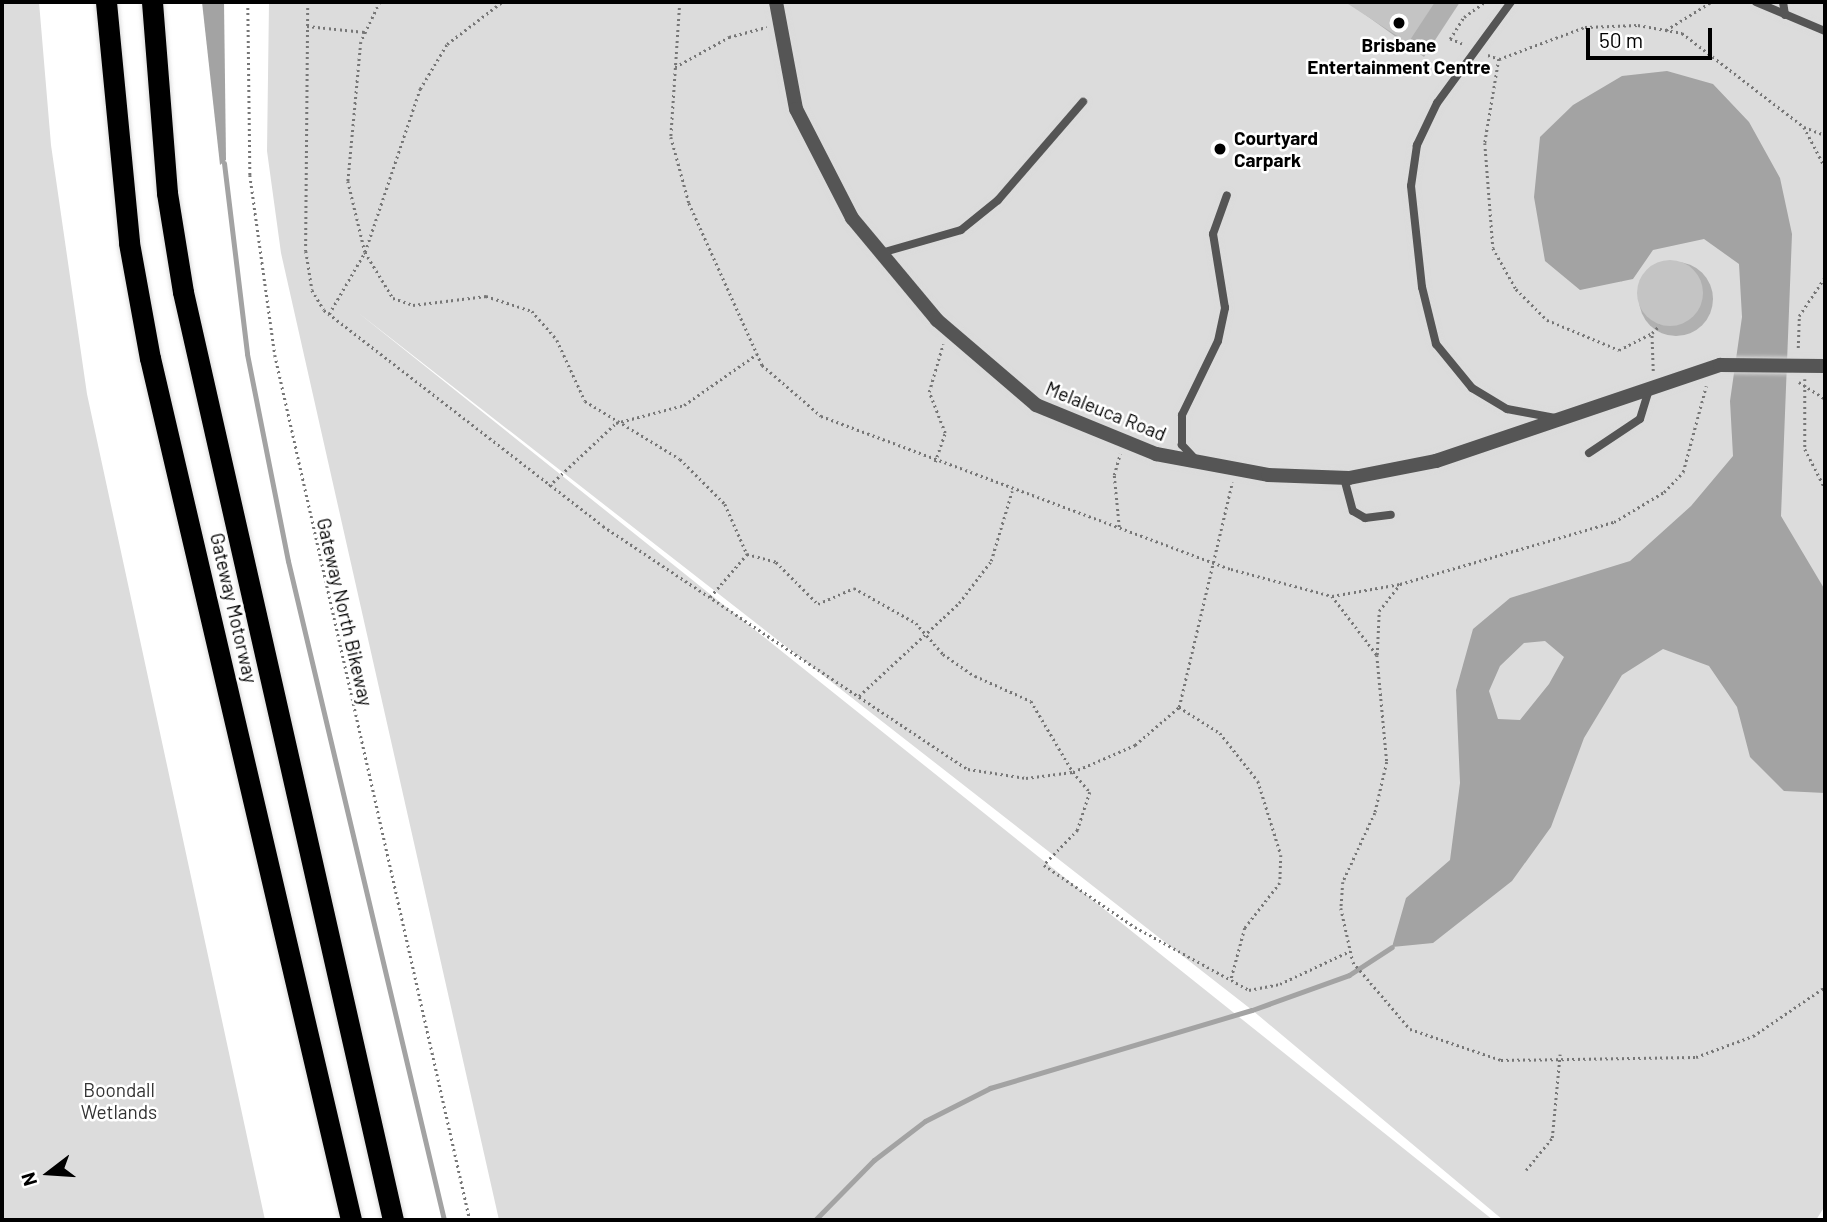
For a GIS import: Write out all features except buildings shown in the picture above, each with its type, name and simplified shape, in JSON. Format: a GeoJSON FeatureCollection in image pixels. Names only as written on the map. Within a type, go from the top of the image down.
{"type":"FeatureCollection","features":[{"type":"Feature","properties":{"kind":"highway","name":"Gateway Motorway"},"geometry":{"type":"LineString","coordinates":[[106,2],[129,243],[150,358],[351,1220]]}},
{"type":"Feature","properties":{"kind":"highway","name":"Gateway Motorway"},"geometry":{"type":"LineString","coordinates":[[152,2],[167,193],[183,292],[393,1220]]}},
{"type":"Feature","properties":{"kind":"street","name":"Melaleuca Road"},"geometry":{"type":"LineString","coordinates":[[776,2],[796,109],[852,218],[952,333],[1036,405],[1124,441],[1198,462],[1233,468],[1344,478],[1436,461],[1652,386],[1715,370],[1797,364]]}},
{"type":"Feature","properties":{"kind":"street"},"geometry":{"type":"LineString","coordinates":[[1797,364],[1825,366]]}},
{"type":"Feature","properties":{"kind":"lane"},"geometry":{"type":"LineString","coordinates":[[1511,2],[1437,103],[1417,145],[1411,186],[1422,287],[1436,344],[1472,387],[1507,409],[1562,419]]}},
{"type":"Feature","properties":{"kind":"lane"},"geometry":{"type":"LineString","coordinates":[[1756,2],[1825,31]]}},
{"type":"Feature","properties":{"kind":"lane"},"geometry":{"type":"LineString","coordinates":[[1783,2],[1785,15]]}},
{"type":"Feature","properties":{"kind":"lane"},"geometry":{"type":"LineString","coordinates":[[881,253],[961,230],[998,200],[1083,102]]}},
{"type":"Feature","properties":{"kind":"lane"},"geometry":{"type":"LineString","coordinates":[[1198,462],[1182,445],[1182,415],[1220,330],[1225,308],[1213,234],[1227,195]]}},
{"type":"Feature","properties":{"kind":"lane"},"geometry":{"type":"LineString","coordinates":[[1588,453],[1640,419],[1652,386]]}},
{"type":"Feature","properties":{"kind":"lane"},"geometry":{"type":"LineString","coordinates":[[1344,478],[1353,511],[1365,518],[1391,516]]}},
{"type":"Feature","properties":{"kind":"path","name":"Gateway North Bikeway"},"geometry":{"type":"LineString","coordinates":[[248,2],[250,175],[275,355],[470,1220]]}},
{"type":"Feature","properties":{"kind":"path"},"geometry":{"type":"LineString","coordinates":[[308,2],[306,251],[312,290],[329,314],[549,486],[968,769],[1026,778],[1073,772],[1135,745],[1179,707],[1210,561],[1231,509],[1233,468]]}},
{"type":"Feature","properties":{"kind":"path"},"geometry":{"type":"LineString","coordinates":[[380,2],[365,32],[348,181],[365,252],[393,299],[413,304],[486,296],[532,311],[557,340],[585,401],[616,423],[680,459],[725,504],[747,554]]}},
{"type":"Feature","properties":{"kind":"path"},"geometry":{"type":"LineString","coordinates":[[329,314],[365,252],[420,89],[447,44],[502,2]]}},
{"type":"Feature","properties":{"kind":"path"},"geometry":{"type":"LineString","coordinates":[[680,2],[671,137],[689,203],[757,354],[821,416],[935,462],[1119,529],[1210,561],[1332,596],[1400,584],[1635,513],[1683,472],[1715,370]]}},
{"type":"Feature","properties":{"kind":"path"},"geometry":{"type":"LineString","coordinates":[[1462,44],[1450,39],[1464,17],[1485,2]]}},
{"type":"Feature","properties":{"kind":"path"},"geometry":{"type":"LineString","coordinates":[[1665,30],[1711,2]]}},
{"type":"Feature","properties":{"kind":"path"},"geometry":{"type":"LineString","coordinates":[[307,26],[365,32]]}},
{"type":"Feature","properties":{"kind":"path"},"geometry":{"type":"LineString","coordinates":[[674,67],[729,37],[781,27]]}},
{"type":"Feature","properties":{"kind":"path"},"geometry":{"type":"LineString","coordinates":[[1487,54],[1499,59],[1585,27],[1682,33],[1804,127],[1825,135]]}},
{"type":"Feature","properties":{"kind":"path"},"geometry":{"type":"LineString","coordinates":[[1499,59],[1485,143],[1493,248],[1516,289],[1547,320],[1619,350],[1652,333],[1660,325]]}},
{"type":"Feature","properties":{"kind":"path"},"geometry":{"type":"LineString","coordinates":[[1804,127],[1825,167]]}},
{"type":"Feature","properties":{"kind":"path"},"geometry":{"type":"LineString","coordinates":[[1825,277],[1799,316],[1797,364],[1805,389],[1805,449],[1825,488]]}},
{"type":"Feature","properties":{"kind":"path"},"geometry":{"type":"LineString","coordinates":[[935,462],[945,433],[929,392],[932,368],[952,333]]}},
{"type":"Feature","properties":{"kind":"path"},"geometry":{"type":"LineString","coordinates":[[1652,333],[1652,386]]}},
{"type":"Feature","properties":{"kind":"path"},"geometry":{"type":"LineString","coordinates":[[549,486],[616,423],[684,405],[757,354]]}},
{"type":"Feature","properties":{"kind":"path"},"geometry":{"type":"LineString","coordinates":[[1797,364],[1805,389],[1825,399]]}},
{"type":"Feature","properties":{"kind":"path"},"geometry":{"type":"LineString","coordinates":[[1119,529],[1114,475],[1124,441]]}},
{"type":"Feature","properties":{"kind":"path"},"geometry":{"type":"LineString","coordinates":[[859,696],[923,632],[959,603],[991,561],[1012,490]]}},
{"type":"Feature","properties":{"kind":"path"},"geometry":{"type":"LineString","coordinates":[[710,597],[747,554]]}},
{"type":"Feature","properties":{"kind":"path"},"geometry":{"type":"LineString","coordinates":[[747,554],[776,562],[818,604],[854,588],[923,632],[975,676],[1031,701],[1073,772],[1090,792],[1078,831],[1044,864],[1135,926],[1250,990],[1280,984],[1350,951]]}},
{"type":"Feature","properties":{"kind":"path"},"geometry":{"type":"LineString","coordinates":[[1400,584],[1379,611],[1377,655],[1387,762],[1376,813],[1343,883],[1340,908],[1353,962],[1365,980],[1410,1029],[1501,1060],[1560,1054],[1721,1053],[1825,987]]}},
{"type":"Feature","properties":{"kind":"path"},"geometry":{"type":"LineString","coordinates":[[1332,596],[1377,655]]}},
{"type":"Feature","properties":{"kind":"path"},"geometry":{"type":"LineString","coordinates":[[1179,707],[1220,733],[1258,781],[1281,855],[1280,883],[1245,928],[1231,980]]}},
{"type":"Feature","properties":{"kind":"path"},"geometry":{"type":"LineString","coordinates":[[1526,1170],[1552,1138],[1560,1054]]}},
{"type":"Feature","properties":{"kind":"green space","name":"Boondall Wetlands"},"geometry":{"type":"Polygon","coordinates":[[[2,2],[39,2],[51,145],[87,394],[265,1220],[2,1220],[2,2]]]}},
{"type":"Feature","properties":{"kind":"green space","name":"Brisbane Entertainment Centre"},"geometry":{"type":"Polygon","coordinates":[[[269,2],[1825,2],[1825,1206],[1816,1220],[1503,1220],[1252,1010],[356,311],[1493,1220],[499,1220],[281,253],[267,151],[269,2]]]}},
{"type":"Feature","properties":{"kind":"shaded area"},"geometry":{"type":"Polygon","coordinates":[[[202,2],[224,2],[226,160],[220,165],[202,2]]]}},
{"type":"Feature","properties":{"kind":"shaded area"},"geometry":{"type":"Polygon","coordinates":[[[1667,71],[1713,84],[1749,122],[1780,178],[1792,234],[1781,516],[1825,590],[1825,793],[1784,791],[1750,757],[1737,707],[1709,666],[1663,649],[1622,675],[1584,738],[1551,827],[1512,881],[1433,943],[1392,947],[1406,898],[1450,860],[1460,783],[1456,690],[1473,629],[1510,598],[1630,561],[1691,506],[1733,456],[1730,401],[1742,317],[1739,264],[1704,239],[1653,250],[1633,279],[1580,290],[1545,261],[1534,197],[1540,137],[1573,105],[1622,76],[1667,71]],[[1545,641],[1524,643],[1500,666],[1489,691],[1498,719],[1520,720],[1549,684],[1564,657],[1545,641]]]}},
{"type":"Feature","properties":{"kind":"waterway"},"geometry":{"type":"LineString","coordinates":[[224,163],[247,354],[288,561],[444,1220]]}},
{"type":"Feature","properties":{"kind":"waterway"},"geometry":{"type":"LineString","coordinates":[[815,1220],[874,1160],[925,1121],[990,1088],[1252,1010],[1349,975],[1392,947]]}},
{"type":"Feature","properties":{"kind":"place","name":"Brisbane Entertainment Centre"},"geometry":{"type":"Point","coordinates":[1399,23]}},
{"type":"Feature","properties":{"kind":"place","name":"Courtyard Carpark"},"geometry":{"type":"Point","coordinates":[1220,149]}}]}
